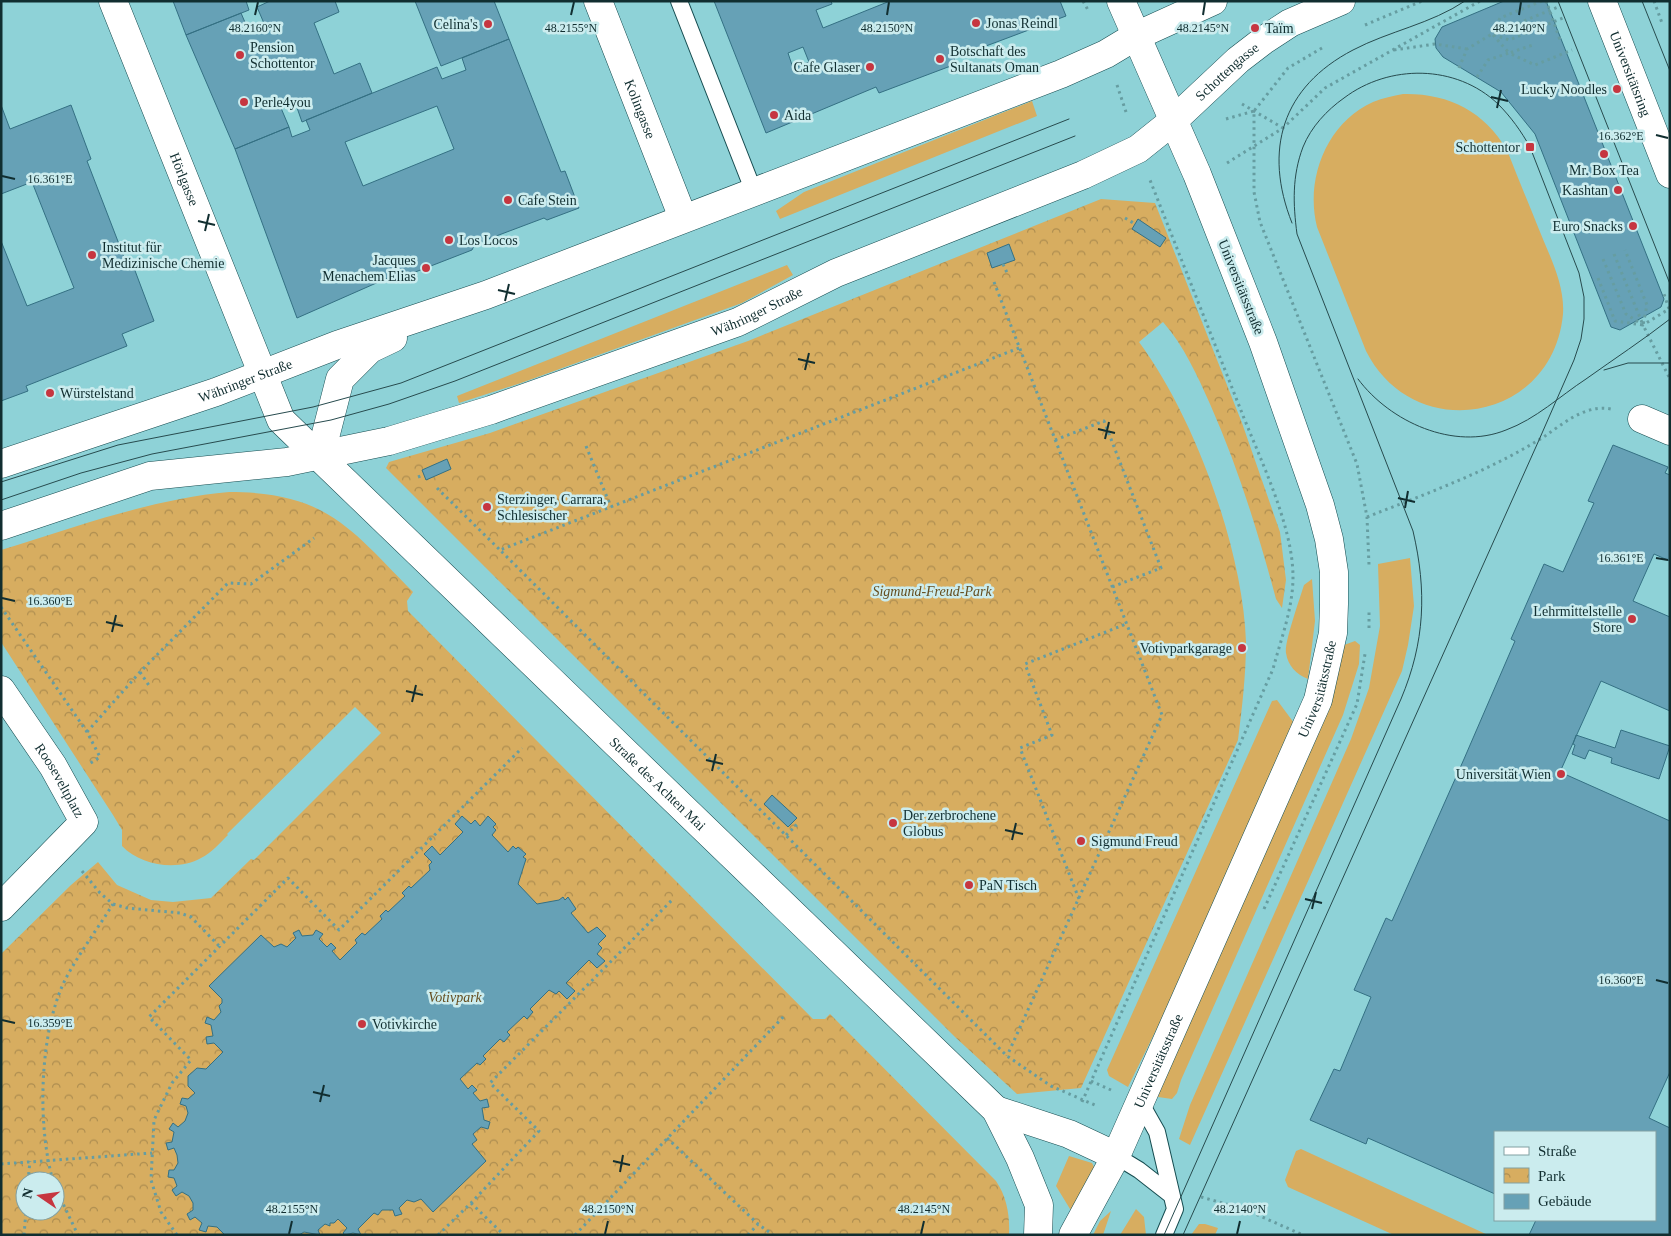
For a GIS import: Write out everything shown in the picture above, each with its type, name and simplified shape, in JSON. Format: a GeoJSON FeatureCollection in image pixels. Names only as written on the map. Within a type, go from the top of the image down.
{"type":"FeatureCollection","features":[{"type":"Feature","properties":{"kind":"main road","name":"Hörlgasse"},"geometry":{"type":"LineString","coordinates":[[112,1],[281,420],[320,457]]}},
{"type":"Feature","properties":{"kind":"main road","name":"Kolingasse"},"geometry":{"type":"LineString","coordinates":[[598,1],[683,218]]}},
{"type":"Feature","properties":{"kind":"main road","name":"Universitätsstraße"},"geometry":{"type":"LineString","coordinates":[[1073,1235],[1116,1156],[1130,1120],[1140,1102],[1318,700],[1328,665],[1334,614],[1334,572],[1329,540],[1320,505],[1263,342],[1173,121],[1121,1]]}},
{"type":"Feature","properties":{"kind":"main road"},"geometry":{"type":"LineString","coordinates":[[1136,36],[1213,1]]}},
{"type":"Feature","properties":{"kind":"main road","name":"Schottengasse"},"geometry":{"type":"LineString","coordinates":[[1173,121],[1238,60],[1264,40],[1290,23],[1341,1]]}},
{"type":"Feature","properties":{"kind":"main road","name":"Universitätsring"},"geometry":{"type":"LineString","coordinates":[[1602,1],[1670,174]]}},
{"type":"Feature","properties":{"kind":"main road","name":"Währinger Straße"},"geometry":{"type":"LineString","coordinates":[[1,464],[263,374],[337,344],[486,294],[1061,74],[1106,54],[1136,36]]}},
{"type":"Feature","properties":{"kind":"main road","name":"Währinger Straße"},"geometry":{"type":"LineString","coordinates":[[1,526],[150,476],[320,457],[389,441],[492,410],[738,322],[836,273],[1083,175],[1138,148],[1173,121]]}},
{"type":"Feature","properties":{"kind":"main road","name":"Währinger Straße"},"geometry":{"type":"LineString","coordinates":[[320,457],[340,379],[352,365],[370,349],[486,294]]}},
{"type":"Feature","properties":{"kind":"main road"},"geometry":{"type":"LineString","coordinates":[[1642,419],[1670,431]]}},
{"type":"Feature","properties":{"kind":"main road","name":"Straße des Achten Mai"},"geometry":{"type":"LineString","coordinates":[[320,457],[996,1110],[1020,1158],[1039,1205],[1038,1235]]}},
{"type":"Feature","properties":{"kind":"main road","name":"Rooseveltplatz"},"geometry":{"type":"LineString","coordinates":[[1,690],[53,766],[84,822],[1,907]]}},
{"type":"Feature","properties":{"kind":"main road","name":"Straße des Achten Mai"},"geometry":{"type":"LineString","coordinates":[[996,1110],[1069,1134],[1116,1156]]}},
{"type":"Feature","properties":{"kind":"lane"},"geometry":{"type":"LineString","coordinates":[[679,1],[754,192]]}},
{"type":"Feature","properties":{"kind":"lane"},"geometry":{"type":"LineString","coordinates":[[1140,1102],[1157,1132],[1175,1210],[1164,1235]]}},
{"type":"Feature","properties":{"kind":"lane"},"geometry":{"type":"LineString","coordinates":[[1116,1156],[1139,1170],[1171,1195]]}},
{"type":"Feature","properties":{"kind":"path"},"geometry":{"type":"LineString","coordinates":[[1363,26],[1422,1]]}},
{"type":"Feature","properties":{"kind":"path"},"geometry":{"type":"LineString","coordinates":[[1226,164],[1283,128],[1325,88],[1480,1]]}},
{"type":"Feature","properties":{"kind":"path"},"geometry":{"type":"LineString","coordinates":[[1492,34],[1500,18],[1542,1]]}},
{"type":"Feature","properties":{"kind":"path"},"geometry":{"type":"LineString","coordinates":[[1546,1],[1562,42]]}},
{"type":"Feature","properties":{"kind":"path"},"geometry":{"type":"LineString","coordinates":[[1654,1],[1662,23]]}},
{"type":"Feature","properties":{"kind":"path"},"geometry":{"type":"LineString","coordinates":[[1391,50],[1435,44],[1467,48],[1492,34],[1558,7]]}},
{"type":"Feature","properties":{"kind":"path"},"geometry":{"type":"LineString","coordinates":[[1492,34],[1509,40],[1562,18]]}},
{"type":"Feature","properties":{"kind":"path"},"geometry":{"type":"LineString","coordinates":[[1492,34],[1509,53],[1535,65],[1572,50]]}},
{"type":"Feature","properties":{"kind":"path"},"geometry":{"type":"LineString","coordinates":[[1330,43],[1288,68],[1254,111],[1254,192],[1260,222],[1357,464],[1367,517],[1506,460],[1578,414],[1602,407],[1642,419]]}},
{"type":"Feature","properties":{"kind":"path"},"geometry":{"type":"LineString","coordinates":[[1477,77],[1488,60],[1533,45]]}},
{"type":"Feature","properties":{"kind":"path"},"geometry":{"type":"LineString","coordinates":[[1459,68],[1467,48]]}},
{"type":"Feature","properties":{"kind":"path"},"geometry":{"type":"LineString","coordinates":[[1242,104],[1283,128]]}},
{"type":"Feature","properties":{"kind":"path"},"geometry":{"type":"LineString","coordinates":[[1082,1101],[1273,669],[1290,603],[1293,577],[1285,527],[1261,460],[1138,148]]}},
{"type":"Feature","properties":{"kind":"path"},"geometry":{"type":"LineString","coordinates":[[1125,218],[1135,224]]}},
{"type":"Feature","properties":{"kind":"path"},"geometry":{"type":"LineString","coordinates":[[1625,250],[1647,306],[1643,325]]}},
{"type":"Feature","properties":{"kind":"path"},"geometry":{"type":"LineString","coordinates":[[1614,254],[1643,325],[1670,379]]}},
{"type":"Feature","properties":{"kind":"path"},"geometry":{"type":"LineString","coordinates":[[1603,259],[1626,314],[1643,325]]}},
{"type":"Feature","properties":{"kind":"path"},"geometry":{"type":"LineString","coordinates":[[1004,264],[1008,275]]}},
{"type":"Feature","properties":{"kind":"path"},"geometry":{"type":"LineString","coordinates":[[1598,278],[1615,320],[1643,325],[1669,309],[1664,294]]}},
{"type":"Feature","properties":{"kind":"path"},"geometry":{"type":"LineString","coordinates":[[994,282],[1162,715],[1007,1056]]}},
{"type":"Feature","properties":{"kind":"path"},"geometry":{"type":"LineString","coordinates":[[500,550],[1019,348]]}},
{"type":"Feature","properties":{"kind":"path"},"geometry":{"type":"LineString","coordinates":[[1054,440],[1104,421],[1161,568],[1112,587]]}},
{"type":"Feature","properties":{"kind":"path"},"geometry":{"type":"LineString","coordinates":[[586,446],[611,507]]}},
{"type":"Feature","properties":{"kind":"path"},"geometry":{"type":"LineString","coordinates":[[418,477],[424,475]]}},
{"type":"Feature","properties":{"kind":"path"},"geometry":{"type":"LineString","coordinates":[[437,488],[1007,1056],[1051,1086],[1097,1106]]}},
{"type":"Feature","properties":{"kind":"path"},"geometry":{"type":"LineString","coordinates":[[87,732],[140,672],[228,583],[251,584],[314,538]]}},
{"type":"Feature","properties":{"kind":"path"},"geometry":{"type":"LineString","coordinates":[[1,607],[87,732],[100,756],[86,767]]}},
{"type":"Feature","properties":{"kind":"path"},"geometry":{"type":"LineString","coordinates":[[1079,900],[1020,748],[1052,735],[1025,664],[1126,624]]}},
{"type":"Feature","properties":{"kind":"path"},"geometry":{"type":"LineString","coordinates":[[140,672],[150,687]]}},
{"type":"Feature","properties":{"kind":"path"},"geometry":{"type":"LineString","coordinates":[[177,1235],[161,1212],[152,1180],[154,1120],[172,1083],[191,1060],[148,1017],[288,878],[339,930],[522,748]]}},
{"type":"Feature","properties":{"kind":"path"},"geometry":{"type":"LineString","coordinates":[[786,835],[796,826],[792,822]]}},
{"type":"Feature","properties":{"kind":"path"},"geometry":{"type":"LineString","coordinates":[[88,866],[82,872],[100,893],[114,904],[127,908],[180,913],[191,917],[220,947]]}},
{"type":"Feature","properties":{"kind":"path"},"geometry":{"type":"LineString","coordinates":[[438,1235],[539,1131],[490,1082],[672,900]]}},
{"type":"Feature","properties":{"kind":"path"},"geometry":{"type":"LineString","coordinates":[[50,1171],[47,1161],[43,1109],[44,1073],[53,1016],[66,979],[114,904]]}},
{"type":"Feature","properties":{"kind":"path"},"geometry":{"type":"LineString","coordinates":[[575,1235],[786,1014]]}},
{"type":"Feature","properties":{"kind":"path"},"geometry":{"type":"LineString","coordinates":[[667,1138],[758,1224],[773,1235]]}},
{"type":"Feature","properties":{"kind":"path"},"geometry":{"type":"LineString","coordinates":[[1,1164],[152,1153]]}},
{"type":"Feature","properties":{"kind":"path"},"geometry":{"type":"LineString","coordinates":[[29,1171],[30,1161]]}},
{"type":"Feature","properties":{"kind":"path"},"geometry":{"type":"LineString","coordinates":[[1171,1195],[1200,1196],[1244,1208],[1303,1235]]}},
{"type":"Feature","properties":{"kind":"path"},"geometry":{"type":"LineString","coordinates":[[471,1203],[504,1235]]}},
{"type":"Feature","properties":{"kind":"path"},"geometry":{"type":"LineString","coordinates":[[65,1208],[78,1235]]}},
{"type":"Feature","properties":{"kind":"path"},"geometry":{"type":"LineString","coordinates":[[24,1235],[25,1221]]}},
{"type":"Feature","properties":{"kind":"path"},"geometry":{"type":"LineString","coordinates":[[748,1235],[758,1224]]}},
{"type":"Feature","properties":{"kind":"green space"},"geometry":{"type":"Polygon","coordinates":[[[1403,94],[1435,97],[1450,101],[1476,115],[1498,136],[1507,150],[1559,281],[1563,314],[1554,350],[1535,379],[1509,398],[1479,409],[1447,410],[1416,400],[1388,381],[1366,351],[1317,227],[1314,191],[1317,172],[1331,138],[1357,111],[1373,102],[1403,94]]]}},
{"type":"Feature","properties":{"kind":"green space"},"geometry":{"type":"Polygon","coordinates":[[[1032,101],[1037,116],[780,219],[776,211],[804,192],[1032,101]]]}},
{"type":"Feature","properties":{"kind":"green space","name":"Sigmund-Freud-Park"},"geometry":{"type":"Polygon","coordinates":[[[1101,199],[1155,203],[1242,423],[1280,532],[1286,580],[1282,608],[1276,599],[1247,500],[1230,452],[1190,361],[1163,322],[1139,342],[1159,372],[1178,407],[1212,485],[1236,566],[1243,605],[1246,654],[1238,740],[1081,1088],[1017,1094],[955,1037],[386,468],[389,462],[490,433],[748,341],[1101,199]]]}},
{"type":"Feature","properties":{"kind":"green space"},"geometry":{"type":"Polygon","coordinates":[[[787,265],[793,275],[742,303],[521,383],[459,403],[457,396],[787,265]]]}},
{"type":"Feature","properties":{"kind":"green space","name":"Votivpark"},"geometry":{"type":"Polygon","coordinates":[[[229,492],[262,494],[290,499],[313,507],[334,518],[353,532],[413,592],[407,601],[408,611],[813,1019],[825,1019],[830,1014],[996,1181],[1007,1207],[1009,1235],[1,1235],[1,954],[71,885],[98,862],[117,885],[151,900],[173,902],[211,898],[251,859],[254,860],[381,733],[355,707],[212,851],[192,862],[171,865],[149,862],[130,853],[122,846],[122,830],[1,642],[1,550],[86,523],[171,501],[229,492]]]}},
{"type":"Feature","properties":{"kind":"green space"},"geometry":{"type":"Polygon","coordinates":[[[1410,558],[1414,606],[1402,671],[1190,1145],[1179,1139],[1190,1105],[1351,739],[1369,688],[1380,626],[1378,564],[1410,558]]]}},
{"type":"Feature","properties":{"kind":"green space"},"geometry":{"type":"Polygon","coordinates":[[[1312,579],[1315,621],[1308,679],[1296,672],[1291,666],[1287,658],[1286,648],[1304,585],[1312,579]]]}},
{"type":"Feature","properties":{"kind":"green space"},"geometry":{"type":"Polygon","coordinates":[[[1355,641],[1360,645],[1359,664],[1343,715],[1181,1080],[1177,1093],[1172,1099],[1158,1097],[1167,1063],[1344,645],[1355,641]]]}},
{"type":"Feature","properties":{"kind":"green space"},"geometry":{"type":"Polygon","coordinates":[[[1277,700],[1294,723],[1159,1024],[1128,1087],[1109,1076],[1107,1070],[1272,701],[1277,700]]]}},
{"type":"Feature","properties":{"kind":"green space"},"geometry":{"type":"Polygon","coordinates":[[[1301,1149],[1488,1235],[1394,1235],[1288,1187],[1285,1180],[1296,1151],[1301,1149]]]}},
{"type":"Feature","properties":{"kind":"green space"},"geometry":{"type":"Polygon","coordinates":[[[1069,1156],[1092,1163],[1094,1167],[1075,1211],[1070,1209],[1056,1186],[1069,1156]]]}},
{"type":"Feature","properties":{"kind":"green space"},"geometry":{"type":"Polygon","coordinates":[[[1136,1209],[1144,1217],[1146,1235],[1120,1235],[1136,1209]]]}},
{"type":"Feature","properties":{"kind":"green space"},"geometry":{"type":"Polygon","coordinates":[[[1111,1211],[1103,1235],[1093,1235],[1100,1221],[1111,1211]]]}},
{"type":"Feature","properties":{"kind":"green space"},"geometry":{"type":"Polygon","coordinates":[[[1199,1224],[1218,1228],[1215,1235],[1191,1235],[1199,1224]]]}},
{"type":"Feature","properties":{"kind":"building"},"geometry":{"type":"Polygon","coordinates":[[[173,1],[246,1],[249,10],[186,35],[173,1]]]}},
{"type":"Feature","properties":{"kind":"building"},"geometry":{"type":"Polygon","coordinates":[[[270,1],[335,1],[339,12],[314,23],[334,74],[360,63],[372,93],[302,122],[295,102],[281,108],[289,127],[235,149],[186,35],[241,13],[250,34],[266,28],[257,7],[270,1]]]}},
{"type":"Feature","properties":{"kind":"building"},"geometry":{"type":"Polygon","coordinates":[[[415,1],[494,1],[509,39],[441,66],[415,1]]]}},
{"type":"Feature","properties":{"kind":"building"},"geometry":{"type":"Polygon","coordinates":[[[714,1],[831,1],[832,4],[816,10],[823,28],[890,1],[1060,1],[1066,16],[954,58],[956,64],[879,93],[876,87],[766,133],[714,1]],[[803,47],[788,53],[793,68],[809,62],[803,47]]]}},
{"type":"Feature","properties":{"kind":"building"},"geometry":{"type":"Polygon","coordinates":[[[1504,1],[1546,1],[1664,299],[1661,307],[1620,330],[1611,327],[1535,134],[1501,92],[1443,57],[1436,48],[1435,39],[1442,27],[1504,1]]]}},
{"type":"Feature","properties":{"kind":"building"},"geometry":{"type":"Polygon","coordinates":[[[509,39],[561,172],[565,171],[579,208],[547,220],[544,218],[475,244],[472,250],[405,276],[399,273],[297,318],[235,149],[289,127],[292,137],[310,130],[306,120],[437,67],[442,79],[466,70],[462,58],[509,39]],[[437,106],[345,142],[363,186],[454,149],[437,106]]]}},
{"type":"Feature","properties":{"kind":"building","name":"Institut für Medizinische Chemie"},"geometry":{"type":"Polygon","coordinates":[[[1,105],[10,129],[71,105],[91,159],[87,161],[129,270],[134,268],[154,321],[122,334],[127,346],[26,386],[28,391],[1,401],[1,241],[27,306],[74,288],[32,182],[1,194],[1,105]]]}},
{"type":"Feature","properties":{"kind":"building"},"geometry":{"type":"Polygon","coordinates":[[[1138,219],[1166,238],[1160,247],[1132,229],[1138,219]]]}},
{"type":"Feature","properties":{"kind":"building"},"geometry":{"type":"Polygon","coordinates":[[[1009,244],[1015,260],[992,268],[987,253],[1009,244]]]}},
{"type":"Feature","properties":{"kind":"building","name":"Universität Wien"},"geometry":{"type":"Polygon","coordinates":[[[1613,445],[1668,467],[1665,473],[1670,475],[1670,561],[1654,554],[1633,601],[1670,617],[1670,711],[1601,681],[1560,772],[1670,821],[1670,1072],[1649,1118],[1670,1128],[1670,1235],[1529,1235],[1536,1221],[1656,1221],[1656,1131],[1494,1131],[1494,1194],[1368,1138],[1366,1144],[1310,1120],[1334,1069],[1340,1071],[1371,997],[1354,990],[1386,918],[1392,921],[1515,641],[1511,639],[1544,564],[1563,572],[1594,503],[1588,501],[1613,445]]]}},
{"type":"Feature","properties":{"kind":"building"},"geometry":{"type":"Polygon","coordinates":[[[447,459],[451,469],[426,480],[422,470],[447,459]]]}},
{"type":"Feature","properties":{"kind":"building"},"geometry":{"type":"Polygon","coordinates":[[[1621,730],[1670,746],[1659,779],[1611,763],[1612,758],[1589,750],[1585,759],[1572,754],[1576,735],[1615,748],[1621,730]]]}},
{"type":"Feature","properties":{"kind":"building"},"geometry":{"type":"Polygon","coordinates":[[[772,795],[797,818],[788,827],[764,804],[772,795]]]}},
{"type":"Feature","properties":{"kind":"building","name":"Votivkirche"},"geometry":{"type":"Polygon","coordinates":[[[462,816],[471,824],[475,820],[480,826],[488,816],[496,824],[493,827],[496,830],[492,835],[508,852],[513,846],[516,849],[518,847],[526,854],[523,857],[526,859],[518,884],[537,904],[559,900],[563,897],[565,900],[568,897],[576,909],[571,913],[588,933],[597,927],[606,936],[598,944],[602,948],[597,954],[605,961],[597,968],[589,960],[566,983],[575,991],[567,999],[559,991],[556,994],[549,990],[530,1009],[533,1012],[527,1019],[524,1016],[507,1032],[510,1035],[504,1042],[500,1039],[483,1056],[486,1059],[480,1065],[477,1063],[460,1079],[468,1089],[472,1085],[477,1090],[473,1093],[480,1101],[487,1099],[489,1107],[482,1108],[484,1120],[490,1122],[488,1129],[481,1127],[473,1134],[477,1140],[472,1144],[486,1161],[433,1212],[421,1199],[414,1202],[407,1200],[399,1208],[402,1214],[395,1216],[393,1210],[382,1210],[378,1215],[374,1213],[358,1229],[361,1235],[353,1233],[345,1235],[343,1233],[347,1228],[338,1219],[334,1223],[330,1223],[330,1226],[325,1224],[318,1230],[320,1235],[304,1232],[299,1235],[225,1235],[217,1227],[208,1226],[206,1232],[199,1230],[202,1223],[195,1217],[190,1220],[187,1214],[193,1210],[193,1203],[189,1196],[182,1192],[176,1196],[172,1190],[177,1186],[174,1178],[168,1177],[169,1170],[174,1170],[178,1163],[177,1155],[174,1148],[168,1150],[166,1143],[172,1142],[174,1132],[169,1129],[173,1123],[178,1127],[185,1121],[188,1113],[186,1106],[180,1104],[182,1098],[188,1099],[195,1093],[188,1086],[188,1076],[197,1068],[206,1069],[223,1052],[214,1043],[207,1044],[206,1037],[213,1036],[211,1025],[205,1023],[207,1017],[214,1020],[221,1012],[219,1006],[222,1003],[222,999],[209,986],[261,935],[274,947],[281,944],[287,947],[296,938],[293,933],[299,930],[302,936],[313,935],[316,930],[323,934],[319,939],[327,947],[331,943],[336,948],[332,951],[340,960],[357,943],[355,940],[362,933],[365,935],[382,919],[380,916],[386,910],[388,912],[405,896],[402,893],[409,886],[411,888],[430,870],[429,865],[432,862],[424,854],[432,846],[440,855],[463,832],[455,824],[462,816]]]}},
{"type":"Feature","properties":{"kind":"tram line"},"geometry":{"type":"LineString","coordinates":[[1292,223],[1283,196],[1279,170],[1280,146],[1285,123],[1295,102],[1309,82],[1329,65],[1353,50],[1438,16],[1465,1]]}},
{"type":"Feature","properties":{"kind":"tram line"},"geometry":{"type":"LineString","coordinates":[[1558,1],[1670,284]]}},
{"type":"Feature","properties":{"kind":"tram line"},"geometry":{"type":"LineString","coordinates":[[1642,1],[1670,71]]}},
{"type":"Feature","properties":{"kind":"tram line"},"geometry":{"type":"LineString","coordinates":[[1164,1235],[1401,699],[1409,678],[1419,637],[1422,595],[1413,531],[1297,234],[1294,190],[1299,158],[1306,140],[1320,120],[1344,98],[1362,87],[1381,79],[1401,74],[1422,73],[1443,76],[1463,81],[1481,91],[1498,104],[1515,124],[1530,147],[1579,273],[1584,297],[1584,319],[1581,339],[1574,360],[1539,440],[1183,1235]]}},
{"type":"Feature","properties":{"kind":"tram line"},"geometry":{"type":"LineString","coordinates":[[1,482],[118,445],[313,407],[401,383],[1069,119]]}},
{"type":"Feature","properties":{"kind":"tram line"},"geometry":{"type":"LineString","coordinates":[[1,500],[81,473],[152,454],[331,420],[389,404],[455,381],[1075,136]]}},
{"type":"Feature","properties":{"kind":"tram line"},"geometry":{"type":"LineString","coordinates":[[1358,379],[1387,408],[1405,420],[1445,434],[1465,437],[1486,436],[1506,430],[1538,414],[1670,319]]}},
{"type":"Feature","properties":{"kind":"tram line"},"geometry":{"type":"LineString","coordinates":[[1604,370],[1628,363],[1670,363]]}},
{"type":"Feature","properties":{"kind":"place","name":"Jonas Reindl"},"geometry":{"type":"Point","coordinates":[976,23]}},
{"type":"Feature","properties":{"kind":"place","name":"Celina's"},"geometry":{"type":"Point","coordinates":[488,24]}},
{"type":"Feature","properties":{"kind":"place","name":"Taïm"},"geometry":{"type":"Point","coordinates":[1255,28]}},
{"type":"Feature","properties":{"kind":"place","name":"Pension Schottentor"},"geometry":{"type":"Point","coordinates":[240,55]}},
{"type":"Feature","properties":{"kind":"place","name":"Botschaft des Sultanats Oman"},"geometry":{"type":"Point","coordinates":[940,59]}},
{"type":"Feature","properties":{"kind":"place","name":"Cafe Glaser"},"geometry":{"type":"Point","coordinates":[870,67]}},
{"type":"Feature","properties":{"kind":"place","name":"Lucky Noodles"},"geometry":{"type":"Point","coordinates":[1617,89]}},
{"type":"Feature","properties":{"kind":"place","name":"Perle4you"},"geometry":{"type":"Point","coordinates":[244,102]}},
{"type":"Feature","properties":{"kind":"place","name":"Aida"},"geometry":{"type":"Point","coordinates":[774,115]}},
{"type":"Feature","properties":{"kind":"place","name":"Schottentor"},"geometry":{"type":"Point","coordinates":[1530,147]}},
{"type":"Feature","properties":{"kind":"place","name":"Mr. Box Tea"},"geometry":{"type":"Point","coordinates":[1604,154]}},
{"type":"Feature","properties":{"kind":"place","name":"Kashtan"},"geometry":{"type":"Point","coordinates":[1618,190]}},
{"type":"Feature","properties":{"kind":"place","name":"Cafe Stein"},"geometry":{"type":"Point","coordinates":[508,200]}},
{"type":"Feature","properties":{"kind":"place","name":"Euro Snacks"},"geometry":{"type":"Point","coordinates":[1633,226]}},
{"type":"Feature","properties":{"kind":"place","name":"Los Locos"},"geometry":{"type":"Point","coordinates":[449,240]}},
{"type":"Feature","properties":{"kind":"place","name":"Institut für Medizinische Chemie"},"geometry":{"type":"Point","coordinates":[92,255]}},
{"type":"Feature","properties":{"kind":"place","name":"Jacques Menachem Elias"},"geometry":{"type":"Point","coordinates":[426,268]}},
{"type":"Feature","properties":{"kind":"place","name":"Würstelstand"},"geometry":{"type":"Point","coordinates":[50,393]}},
{"type":"Feature","properties":{"kind":"place","name":"Sterzinger, Carrara, Schlesischer"},"geometry":{"type":"Point","coordinates":[487,507]}},
{"type":"Feature","properties":{"kind":"place","name":"Lehrmittelstelle Store"},"geometry":{"type":"Point","coordinates":[1632,619]}},
{"type":"Feature","properties":{"kind":"place","name":"Votivparkgarage"},"geometry":{"type":"Point","coordinates":[1242,648]}},
{"type":"Feature","properties":{"kind":"place","name":"Universität Wien"},"geometry":{"type":"Point","coordinates":[1561,774]}},
{"type":"Feature","properties":{"kind":"place","name":"Der zerbrochene Globus"},"geometry":{"type":"Point","coordinates":[893,823]}},
{"type":"Feature","properties":{"kind":"place","name":"Sigmund Freud"},"geometry":{"type":"Point","coordinates":[1081,841]}},
{"type":"Feature","properties":{"kind":"place","name":"PaN Tisch"},"geometry":{"type":"Point","coordinates":[969,885]}},
{"type":"Feature","properties":{"kind":"place","name":"Votivkirche"},"geometry":{"type":"Point","coordinates":[362,1024]}}]}
